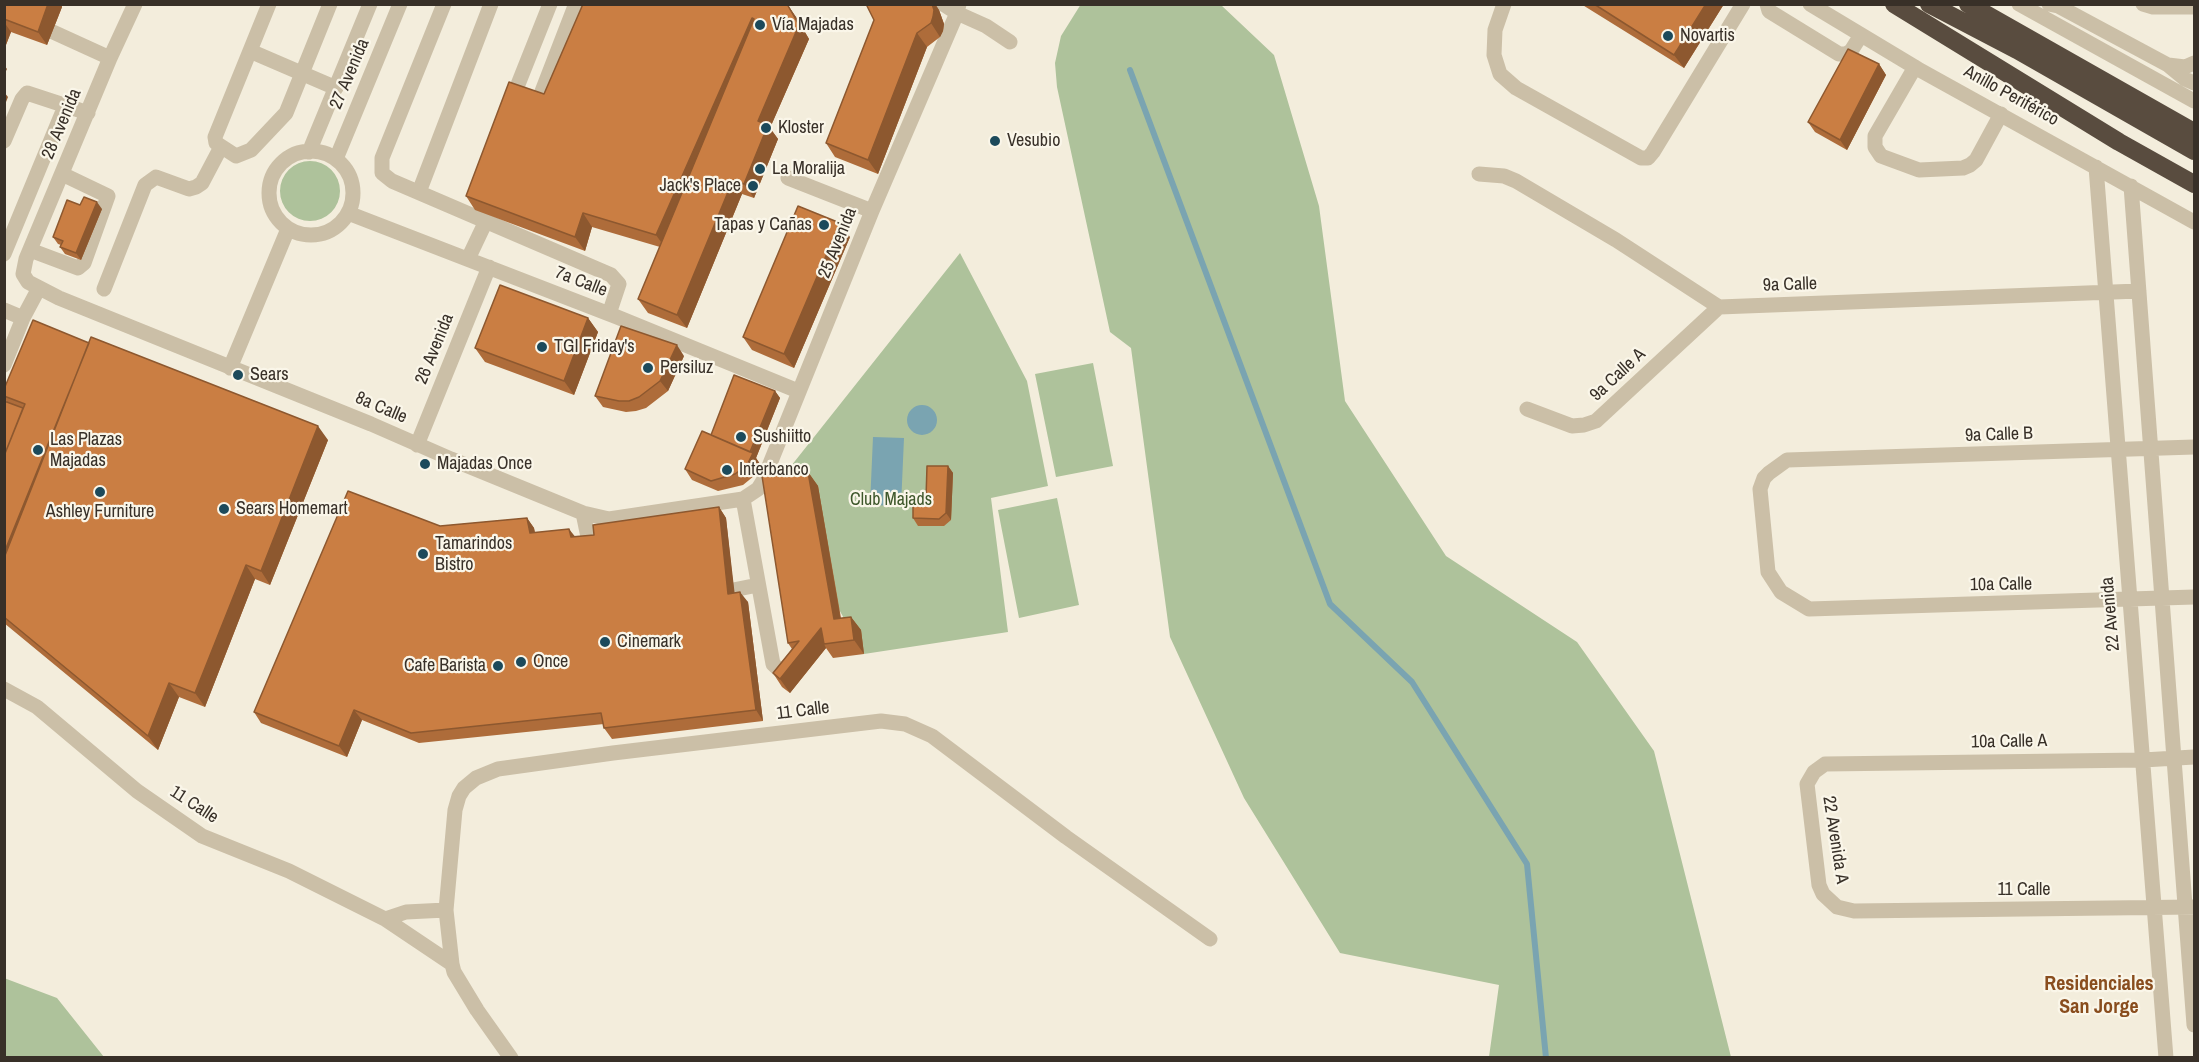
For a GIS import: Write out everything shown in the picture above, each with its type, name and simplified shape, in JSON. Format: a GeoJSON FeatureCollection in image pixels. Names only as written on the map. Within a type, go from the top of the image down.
{"type":"FeatureCollection","features":[{"type":"Feature","properties":{"kind":"highway","name":"Anillo Periférico"},"geometry":{"type":"LineString","coordinates":[[1894,4],[2119,142],[2194,184]]}},
{"type":"Feature","properties":{"kind":"highway"},"geometry":{"type":"LineString","coordinates":[[1929,4],[2017,50],[2194,151]]}},
{"type":"Feature","properties":{"kind":"highway"},"geometry":{"type":"LineString","coordinates":[[1968,4],[2194,132]]}},
{"type":"Feature","properties":{"kind":"street"},"geometry":{"type":"LineString","coordinates":[[269,4],[215,137],[216,143],[237,156],[251,150],[286,113],[330,4]]}},
{"type":"Feature","properties":{"kind":"street","name":"27 Avenida"},"geometry":{"type":"LineString","coordinates":[[309,152],[370,4]]}},
{"type":"Feature","properties":{"kind":"street","name":"27 Avenida"},"geometry":{"type":"LineString","coordinates":[[336,159],[400,4]]}},
{"type":"Feature","properties":{"kind":"street"},"geometry":{"type":"LineString","coordinates":[[444,4],[382,158],[382,173],[392,181],[419,192],[469,208],[486,221],[611,275],[619,284],[609,314]]}},
{"type":"Feature","properties":{"kind":"street"},"geometry":{"type":"LineString","coordinates":[[419,192],[491,4]]}},
{"type":"Feature","properties":{"kind":"street"},"geometry":{"type":"LineString","coordinates":[[506,114],[550,4]]}},
{"type":"Feature","properties":{"kind":"street"},"geometry":{"type":"LineString","coordinates":[[943,4],[958,9],[1010,42]]}},
{"type":"Feature","properties":{"kind":"street"},"geometry":{"type":"LineString","coordinates":[[1504,4],[1495,30],[1494,55],[1500,74],[1516,88],[1641,158],[1648,158],[1653,152],[1743,4]]}},
{"type":"Feature","properties":{"kind":"street"},"geometry":{"type":"LineString","coordinates":[[1767,4],[1769,11],[1839,54],[1851,51],[1861,35]]}},
{"type":"Feature","properties":{"kind":"street","name":"Anillo Periférico"},"geometry":{"type":"LineString","coordinates":[[1810,4],[1915,67],[2194,222]]}},
{"type":"Feature","properties":{"kind":"street"},"geometry":{"type":"LineString","coordinates":[[2019,4],[2194,101]]}},
{"type":"Feature","properties":{"kind":"street"},"geometry":{"type":"LineString","coordinates":[[2049,4],[2058,6],[2168,65],[2194,83]]}},
{"type":"Feature","properties":{"kind":"street"},"geometry":{"type":"LineString","coordinates":[[2143,4],[2153,7],[2194,7]]}},
{"type":"Feature","properties":{"kind":"street"},"geometry":{"type":"LineString","coordinates":[[541,94],[574,5]]}},
{"type":"Feature","properties":{"kind":"street","name":"28 Avenida"},"geometry":{"type":"LineString","coordinates":[[28,254],[88,113],[129,6]]}},
{"type":"Feature","properties":{"kind":"street","name":"25 Avenida"},"geometry":{"type":"LineString","coordinates":[[747,497],[763,481],[872,211],[958,9]]}},
{"type":"Feature","properties":{"kind":"street"},"geometry":{"type":"LineString","coordinates":[[53,32],[110,58]]}},
{"type":"Feature","properties":{"kind":"street"},"geometry":{"type":"LineString","coordinates":[[250,51],[336,88]]}},
{"type":"Feature","properties":{"kind":"street"},"geometry":{"type":"LineString","coordinates":[[2168,65],[2185,67],[2194,63]]}},
{"type":"Feature","properties":{"kind":"street"},"geometry":{"type":"LineString","coordinates":[[1915,67],[1875,136],[1875,147],[1881,156],[1919,170],[1963,168],[1976,160],[2001,114]]}},
{"type":"Feature","properties":{"kind":"street"},"geometry":{"type":"LineString","coordinates":[[4,141],[22,99],[27,93],[88,113]]}},
{"type":"Feature","properties":{"kind":"street"},"geometry":{"type":"LineString","coordinates":[[4,254],[65,106]]}},
{"type":"Feature","properties":{"kind":"street"},"geometry":{"type":"LineString","coordinates":[[104,289],[145,185],[156,177],[189,189],[196,187],[202,183],[221,147]]}},
{"type":"Feature","properties":{"kind":"street"},"geometry":{"type":"LineString","coordinates":[[309,152],[320,152],[336,159],[351,180],[353,197],[348,213],[338,225],[325,233],[311,236],[292,231],[282,224],[272,211],[269,195],[271,179],[278,167],[297,154],[309,152]]}},
{"type":"Feature","properties":{"kind":"street","name":"22 Avenida"},"geometry":{"type":"LineString","coordinates":[[2096,167],[2166,1058]]}},
{"type":"Feature","properties":{"kind":"street"},"geometry":{"type":"LineString","coordinates":[[28,254],[78,268],[84,263],[108,196],[62,174]]}},
{"type":"Feature","properties":{"kind":"street"},"geometry":{"type":"LineString","coordinates":[[1479,174],[1504,176],[1516,181],[1616,240],[1719,307]]}},
{"type":"Feature","properties":{"kind":"street"},"geometry":{"type":"LineString","coordinates":[[788,178],[872,211]]}},
{"type":"Feature","properties":{"kind":"street"},"geometry":{"type":"LineString","coordinates":[[2131,186],[2174,758],[2190,907],[2194,1025]]}},
{"type":"Feature","properties":{"kind":"street","name":"7a Calle"},"geometry":{"type":"LineString","coordinates":[[348,213],[609,314],[798,391]]}},
{"type":"Feature","properties":{"kind":"street"},"geometry":{"type":"LineString","coordinates":[[468,259],[486,221]]}},
{"type":"Feature","properties":{"kind":"street"},"geometry":{"type":"LineString","coordinates":[[234,369],[292,231]]}},
{"type":"Feature","properties":{"kind":"street","name":"8a Calle"},"geometry":{"type":"LineString","coordinates":[[28,254],[23,270],[27,282],[59,298],[371,424],[583,513],[609,519],[747,497]]}},
{"type":"Feature","properties":{"kind":"street","name":"26 Avenida"},"geometry":{"type":"LineString","coordinates":[[417,445],[489,267]]}},
{"type":"Feature","properties":{"kind":"street"},"geometry":{"type":"LineString","coordinates":[[4,365],[23,318],[39,288]]}},
{"type":"Feature","properties":{"kind":"street","name":"9a Calle"},"geometry":{"type":"LineString","coordinates":[[1719,307],[2139,291]]}},
{"type":"Feature","properties":{"kind":"street","name":"9a Calle A"},"geometry":{"type":"LineString","coordinates":[[1527,409],[1572,426],[1596,421],[1719,307]]}},
{"type":"Feature","properties":{"kind":"street"},"geometry":{"type":"LineString","coordinates":[[4,310],[23,318]]}},
{"type":"Feature","properties":{"kind":"street","name":"9a Calle B"},"geometry":{"type":"LineString","coordinates":[[1809,609],[1781,592],[1768,572],[1760,489],[1764,478],[1776,466],[1787,460],[2194,447]]}},
{"type":"Feature","properties":{"kind":"street"},"geometry":{"type":"LineString","coordinates":[[747,497],[758,585],[773,664],[789,679]]}},
{"type":"Feature","properties":{"kind":"street"},"geometry":{"type":"LineString","coordinates":[[583,513],[589,542]]}},
{"type":"Feature","properties":{"kind":"street"},"geometry":{"type":"LineString","coordinates":[[734,590],[758,585]]}},
{"type":"Feature","properties":{"kind":"street","name":"10a Calle"},"geometry":{"type":"LineString","coordinates":[[1809,609],[2130,601],[2194,597]]}},
{"type":"Feature","properties":{"kind":"street","name":"11 Calle"},"geometry":{"type":"LineString","coordinates":[[4,689],[37,707],[137,791],[202,836],[290,871],[385,919],[452,964]]}},
{"type":"Feature","properties":{"kind":"street","name":"11 Calle"},"geometry":{"type":"LineString","coordinates":[[511,1058],[463,988],[452,964],[446,910],[457,803],[464,788],[489,771],[613,753],[887,721],[905,724],[932,736],[1066,837],[1210,939]]}},
{"type":"Feature","properties":{"kind":"street","name":"10a Calle A"},"geometry":{"type":"LineString","coordinates":[[1825,764],[2143,760],[2194,757]]}},
{"type":"Feature","properties":{"kind":"street","name":"22 Avenida A"},"geometry":{"type":"LineString","coordinates":[[1825,764],[1814,772],[1807,784],[1820,885],[1823,894],[1833,905],[1854,911]]}},
{"type":"Feature","properties":{"kind":"street","name":"11 Calle"},"geometry":{"type":"LineString","coordinates":[[1854,911],[2190,907]]}},
{"type":"Feature","properties":{"kind":"street"},"geometry":{"type":"LineString","coordinates":[[385,919],[406,912],[446,910]]}},
{"type":"Feature","properties":{"kind":"green space"},"geometry":{"type":"Polygon","coordinates":[[[1081,4],[1221,5],[1274,55],[1319,206],[1345,401],[1446,556],[1577,642],[1654,751],[1731,1057],[1489,1057],[1499,985],[1340,953],[1244,798],[1170,637],[1131,348],[1110,332],[1057,87],[1055,63],[1061,36],[1081,4]]]}},
{"type":"Feature","properties":{"kind":"green space"},"geometry":{"type":"Polygon","coordinates":[[[310,161],[327,166],[335,174],[340,191],[335,208],[327,216],[310,221],[293,216],[285,208],[280,191],[285,174],[293,166],[310,161]]]}},
{"type":"Feature","properties":{"kind":"green space","name":"Club Majads"},"geometry":{"type":"Polygon","coordinates":[[[960,253],[1027,381],[1048,486],[991,498],[1008,632],[864,654],[772,490],[960,253]]]}},
{"type":"Feature","properties":{"kind":"green space"},"geometry":{"type":"Polygon","coordinates":[[[1093,363],[1113,466],[1056,477],[1035,374],[1093,363]]]}},
{"type":"Feature","properties":{"kind":"green space"},"geometry":{"type":"Polygon","coordinates":[[[1057,498],[1079,605],[1019,618],[998,510],[1057,498]]]}},
{"type":"Feature","properties":{"kind":"green space"},"geometry":{"type":"Polygon","coordinates":[[[4,978],[57,998],[104,1057],[5,1057],[4,978]]]}},
{"type":"Feature","properties":{"kind":"water"},"geometry":{"type":"Polygon","coordinates":[[[922,405],[932,410],[937,420],[932,430],[922,435],[912,430],[907,420],[912,410],[922,405]]]}},
{"type":"Feature","properties":{"kind":"water"},"geometry":{"type":"Polygon","coordinates":[[[873,437],[904,438],[901,506],[870,505],[873,437]]]}},
{"type":"Feature","properties":{"kind":"building"},"geometry":{"type":"Polygon","coordinates":[[[4,4],[48,4],[38,32],[4,19],[4,4]]]}},
{"type":"Feature","properties":{"kind":"building"},"geometry":{"type":"Polygon","coordinates":[[[583,4],[787,4],[799,25],[758,121],[768,125],[744,184],[733,180],[677,315],[638,299],[754,19],[752,18],[656,235],[583,213],[575,237],[466,196],[509,82],[544,94],[583,4]]]}},
{"type":"Feature","properties":{"kind":"building"},"geometry":{"type":"Polygon","coordinates":[[[866,4],[932,4],[934,10],[931,23],[917,33],[868,160],[826,143],[874,20],[866,4]]]}},
{"type":"Feature","properties":{"kind":"building","name":"Novartis"},"geometry":{"type":"Polygon","coordinates":[[[1594,4],[1706,4],[1674,55],[1594,4]]]}},
{"type":"Feature","properties":{"kind":"building"},"geometry":{"type":"Polygon","coordinates":[[[1848,49],[1879,64],[1840,140],[1808,122],[1848,49]]]}},
{"type":"Feature","properties":{"kind":"building"},"geometry":{"type":"Polygon","coordinates":[[[84,197],[97,202],[76,253],[60,247],[63,241],[53,237],[67,200],[80,205],[84,197]]]}},
{"type":"Feature","properties":{"kind":"building"},"geometry":{"type":"Polygon","coordinates":[[[798,206],[840,223],[784,354],[743,337],[798,206]]]}},
{"type":"Feature","properties":{"kind":"building","name":"TGI Friday's"},"geometry":{"type":"Polygon","coordinates":[[[500,285],[588,318],[564,381],[475,348],[500,285]]]}},
{"type":"Feature","properties":{"kind":"building","name":"Las Plazas Majadas"},"geometry":{"type":"Polygon","coordinates":[[[33,320],[89,343],[4,553],[4,456],[25,404],[4,396],[4,389],[33,320]]]}},
{"type":"Feature","properties":{"kind":"building","name":"Persiluz"},"geometry":{"type":"Polygon","coordinates":[[[621,326],[677,345],[660,381],[639,397],[629,401],[595,396],[621,326]]]}},
{"type":"Feature","properties":{"kind":"building"},"geometry":{"type":"Polygon","coordinates":[[[91,337],[318,426],[261,571],[246,565],[195,693],[169,683],[148,736],[4,617],[4,558],[91,337]]]}},
{"type":"Feature","properties":{"kind":"building"},"geometry":{"type":"Polygon","coordinates":[[[734,375],[775,391],[750,452],[711,435],[734,375]]]}},
{"type":"Feature","properties":{"kind":"building"},"geometry":{"type":"Polygon","coordinates":[[[4,401],[23,408],[4,456],[4,401]]]}},
{"type":"Feature","properties":{"kind":"building","name":"Interbanco"},"geometry":{"type":"Polygon","coordinates":[[[702,431],[753,453],[747,465],[735,474],[711,481],[685,469],[702,431]]]}},
{"type":"Feature","properties":{"kind":"building"},"geometry":{"type":"Polygon","coordinates":[[[927,466],[948,466],[946,513],[939,519],[913,518],[913,498],[926,498],[927,466]]]}},
{"type":"Feature","properties":{"kind":"building"},"geometry":{"type":"Polygon","coordinates":[[[808,472],[834,619],[851,617],[854,640],[824,644],[821,628],[780,679],[773,673],[799,641],[788,643],[762,476],[808,472]]]}},
{"type":"Feature","properties":{"kind":"building","name":"Once"},"geometry":{"type":"Polygon","coordinates":[[[348,491],[440,526],[527,518],[530,533],[569,529],[571,537],[594,535],[593,525],[719,507],[728,594],[740,592],[756,710],[604,728],[601,713],[411,733],[354,710],[339,746],[254,712],[348,491]]]}},
{"type":"Feature","properties":{"kind":"waterway"},"geometry":{"type":"LineString","coordinates":[[1130,70],[1330,604],[1412,682],[1527,864],[1546,1058]]}},
{"type":"Feature","properties":{"kind":"place","name":"Vía Majadas"},"geometry":{"type":"Point","coordinates":[760,25]}},
{"type":"Feature","properties":{"kind":"place","name":"Novartis"},"geometry":{"type":"Point","coordinates":[1668,36]}},
{"type":"Feature","properties":{"kind":"place","name":"Kloster"},"geometry":{"type":"Point","coordinates":[766,128]}},
{"type":"Feature","properties":{"kind":"place","name":"Vesubio"},"geometry":{"type":"Point","coordinates":[995,141]}},
{"type":"Feature","properties":{"kind":"place","name":"La Moralija"},"geometry":{"type":"Point","coordinates":[760,169]}},
{"type":"Feature","properties":{"kind":"place","name":"Jack's Place"},"geometry":{"type":"Point","coordinates":[753,186]}},
{"type":"Feature","properties":{"kind":"place","name":"Tapas y Cañas"},"geometry":{"type":"Point","coordinates":[824,225]}},
{"type":"Feature","properties":{"kind":"place","name":"TGI Friday's"},"geometry":{"type":"Point","coordinates":[542,347]}},
{"type":"Feature","properties":{"kind":"place","name":"Persiluz"},"geometry":{"type":"Point","coordinates":[648,368]}},
{"type":"Feature","properties":{"kind":"place","name":"Sears"},"geometry":{"type":"Point","coordinates":[238,375]}},
{"type":"Feature","properties":{"kind":"place","name":"Sushiitto"},"geometry":{"type":"Point","coordinates":[741,437]}},
{"type":"Feature","properties":{"kind":"place","name":"Las Plazas Majadas"},"geometry":{"type":"Point","coordinates":[38,450]}},
{"type":"Feature","properties":{"kind":"place","name":"Majadas Once"},"geometry":{"type":"Point","coordinates":[425,464]}},
{"type":"Feature","properties":{"kind":"place","name":"Interbanco"},"geometry":{"type":"Point","coordinates":[727,470]}},
{"type":"Feature","properties":{"kind":"place","name":"Ashley Furniture"},"geometry":{"type":"Point","coordinates":[100,492]}},
{"type":"Feature","properties":{"kind":"place","name":"Sears Homemart"},"geometry":{"type":"Point","coordinates":[224,509]}},
{"type":"Feature","properties":{"kind":"place","name":"Tamarindos Bistro"},"geometry":{"type":"Point","coordinates":[423,554]}},
{"type":"Feature","properties":{"kind":"place","name":"Cinemark"},"geometry":{"type":"Point","coordinates":[605,642]}},
{"type":"Feature","properties":{"kind":"place","name":"Once"},"geometry":{"type":"Point","coordinates":[521,662]}},
{"type":"Feature","properties":{"kind":"place","name":"Cafe Barista"},"geometry":{"type":"Point","coordinates":[498,666]}},
{"type":"Feature","properties":{"kind":"district","name":"Residenciales San Jorge"},"geometry":{"type":"Point","coordinates":[2099,996]}}]}
